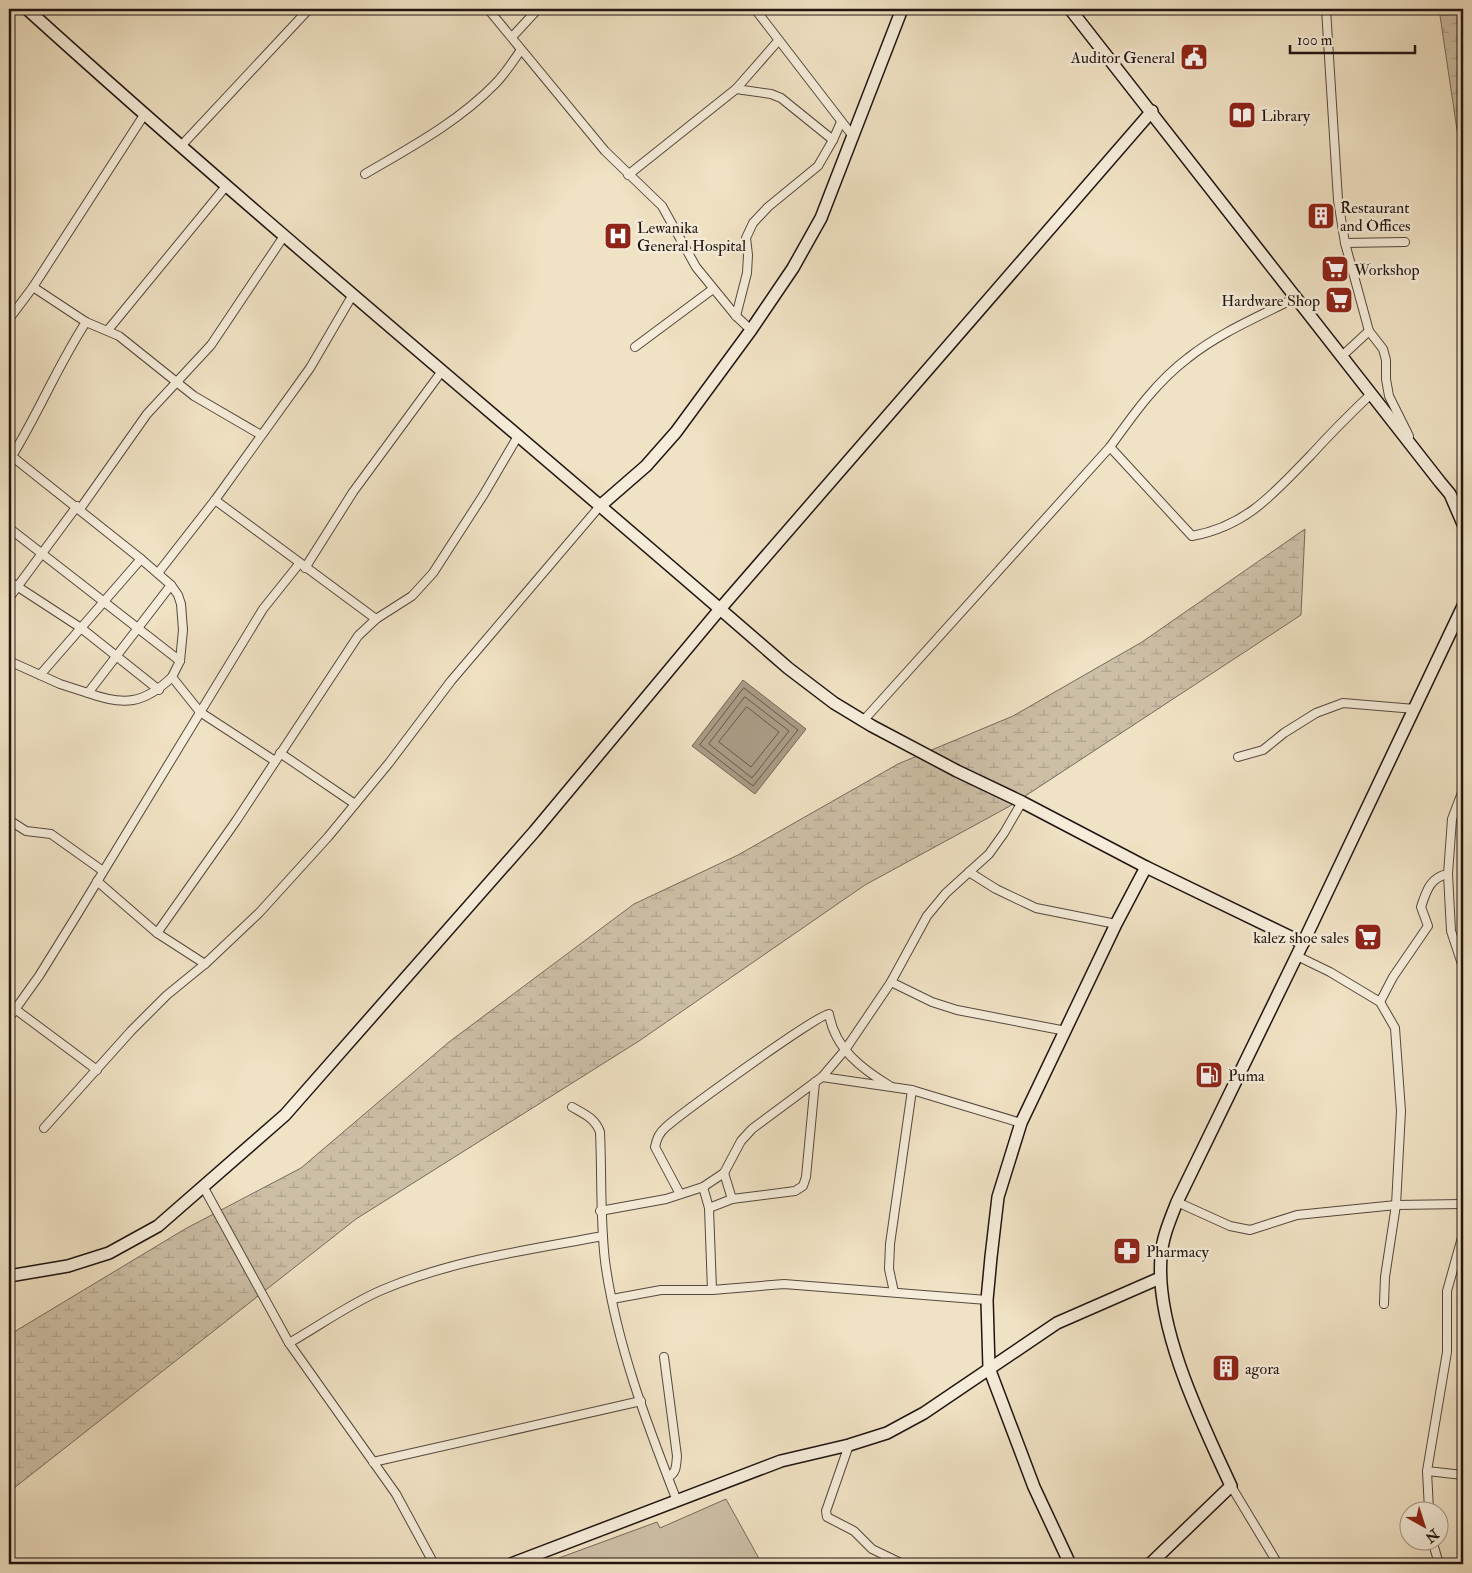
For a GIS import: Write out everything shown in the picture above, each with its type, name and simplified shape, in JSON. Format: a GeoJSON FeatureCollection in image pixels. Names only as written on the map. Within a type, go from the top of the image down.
{"type":"FeatureCollection","features":[{"type":"Feature","properties":{"kind":"street"},"geometry":{"type":"LineString","coordinates":[[27,9],[144,115],[352,296],[788,668],[834,703],[863,721],[957,772],[1022,802],[1146,867],[1304,944]]}},
{"type":"Feature","properties":{"kind":"street"},"geometry":{"type":"LineString","coordinates":[[180,146],[310,9]]}},
{"type":"Feature","properties":{"kind":"street"},"geometry":{"type":"LineString","coordinates":[[488,9],[605,151],[662,206],[696,267],[736,316],[751,330]]}},
{"type":"Feature","properties":{"kind":"street"},"geometry":{"type":"LineString","coordinates":[[512,37],[538,9]]}},
{"type":"Feature","properties":{"kind":"street"},"geometry":{"type":"LineString","coordinates":[[755,9],[852,135]]}},
{"type":"Feature","properties":{"kind":"street"},"geometry":{"type":"LineString","coordinates":[[44,1128],[167,995],[205,964],[259,913],[356,804],[451,681],[600,506],[646,466],[676,432],[751,330],[793,268],[821,218],[902,9]]}},
{"type":"Feature","properties":{"kind":"street"},"geometry":{"type":"LineString","coordinates":[[1326,9],[1338,200],[1345,243],[1369,331],[1383,349],[1386,360],[1389,396],[1415,450]]}},
{"type":"Feature","properties":{"kind":"street"},"geometry":{"type":"LineString","coordinates":[[1076,11],[1295,298],[1450,494],[1463,524]]}},
{"type":"Feature","properties":{"kind":"street"},"geometry":{"type":"LineString","coordinates":[[628,175],[736,89],[778,41]]}},
{"type":"Feature","properties":{"kind":"street"},"geometry":{"type":"LineString","coordinates":[[366,174],[429,138],[478,100],[497,82],[521,50]]}},
{"type":"Feature","properties":{"kind":"street"},"geometry":{"type":"LineString","coordinates":[[736,89],[771,94],[781,98],[833,140]]}},
{"type":"Feature","properties":{"kind":"street"},"geometry":{"type":"LineString","coordinates":[[9,1276],[68,1266],[109,1253],[158,1226],[204,1188],[285,1115],[534,832],[720,609],[1152,111]]}},
{"type":"Feature","properties":{"kind":"street"},"geometry":{"type":"LineString","coordinates":[[9,319],[33,287],[144,115]]}},
{"type":"Feature","properties":{"kind":"street"},"geometry":{"type":"LineString","coordinates":[[736,316],[747,273],[748,255],[746,238],[753,223],[768,207],[811,174],[818,166],[841,122]]}},
{"type":"Feature","properties":{"kind":"street"},"geometry":{"type":"LineString","coordinates":[[108,330],[226,185]]}},
{"type":"Feature","properties":{"kind":"street"},"geometry":{"type":"LineString","coordinates":[[9,598],[42,552],[79,508],[147,414],[211,344],[242,302],[284,236]]}},
{"type":"Feature","properties":{"kind":"street"},"geometry":{"type":"LineString","coordinates":[[1345,243],[1404,242]]}},
{"type":"Feature","properties":{"kind":"street"},"geometry":{"type":"LineString","coordinates":[[33,287],[86,322],[108,330],[132,345],[207,404],[261,435]]}},
{"type":"Feature","properties":{"kind":"street"},"geometry":{"type":"LineString","coordinates":[[635,347],[713,289]]}},
{"type":"Feature","properties":{"kind":"street"},"geometry":{"type":"LineString","coordinates":[[158,573],[215,500],[310,368],[352,296]]}},
{"type":"Feature","properties":{"kind":"street"},"geometry":{"type":"LineString","coordinates":[[863,721],[1110,447],[1142,404],[1165,378],[1201,348],[1295,298]]}},
{"type":"Feature","properties":{"kind":"street"},"geometry":{"type":"LineString","coordinates":[[9,660],[60,684],[109,701],[128,702],[144,698],[159,690],[172,677],[180,661],[183,630],[181,604],[171,585],[79,508],[10,455],[43,403],[68,350],[86,322]]}},
{"type":"Feature","properties":{"kind":"street"},"geometry":{"type":"LineString","coordinates":[[1342,356],[1369,331]]}},
{"type":"Feature","properties":{"kind":"street"},"geometry":{"type":"LineString","coordinates":[[9,1018],[39,976],[263,609],[302,566],[353,492],[442,371]]}},
{"type":"Feature","properties":{"kind":"street"},"geometry":{"type":"LineString","coordinates":[[1110,447],[1192,536],[1210,533],[1229,526],[1250,514],[1274,494],[1371,394]]}},
{"type":"Feature","properties":{"kind":"street"},"geometry":{"type":"LineString","coordinates":[[157,933],[236,822],[358,636],[376,619],[412,596],[433,573],[484,494],[518,436]]}},
{"type":"Feature","properties":{"kind":"street"},"geometry":{"type":"LineString","coordinates":[[215,500],[376,619]]}},
{"type":"Feature","properties":{"kind":"street"},"geometry":{"type":"LineString","coordinates":[[9,528],[180,661]]}},
{"type":"Feature","properties":{"kind":"street"},"geometry":{"type":"LineString","coordinates":[[40,675],[141,559]]}},
{"type":"Feature","properties":{"kind":"street"},"geometry":{"type":"LineString","coordinates":[[9,580],[81,628],[159,690]]}},
{"type":"Feature","properties":{"kind":"street"},"geometry":{"type":"LineString","coordinates":[[88,693],[171,585]]}},
{"type":"Feature","properties":{"kind":"street"},"geometry":{"type":"LineString","coordinates":[[1278,1564],[1232,1486],[1201,1422],[1179,1364],[1166,1316],[1160,1278],[1164,1237],[1177,1202],[1304,944],[1415,709],[1460,620],[1463,606]]}},
{"type":"Feature","properties":{"kind":"street"},"geometry":{"type":"LineString","coordinates":[[172,677],[200,712],[275,761]]}},
{"type":"Feature","properties":{"kind":"street"},"geometry":{"type":"LineString","coordinates":[[1238,757],[1263,750],[1284,733],[1316,713],[1343,703],[1415,709]]}},
{"type":"Feature","properties":{"kind":"street"},"geometry":{"type":"LineString","coordinates":[[280,753],[356,804]]}},
{"type":"Feature","properties":{"kind":"street"},"geometry":{"type":"LineString","coordinates":[[1463,790],[1452,819],[1448,874],[1451,932],[1463,967]]}},
{"type":"Feature","properties":{"kind":"street"},"geometry":{"type":"LineString","coordinates":[[600,1211],[680,1194],[703,1187],[724,1173],[741,1141],[752,1130],[822,1077],[845,1050],[890,982],[927,916],[946,893],[997,844],[1022,802]]}},
{"type":"Feature","properties":{"kind":"street"},"geometry":{"type":"LineString","coordinates":[[9,820],[26,831],[51,834],[103,871]]}},
{"type":"Feature","properties":{"kind":"street"},"geometry":{"type":"LineString","coordinates":[[1070,1564],[1034,1486],[989,1368],[987,1300],[998,1197],[1021,1123],[1116,924],[1146,867]]}},
{"type":"Feature","properties":{"kind":"street"},"geometry":{"type":"LineString","coordinates":[[969,872],[996,889],[1036,908],[1116,924]]}},
{"type":"Feature","properties":{"kind":"street"},"geometry":{"type":"LineString","coordinates":[[1380,1002],[1394,977],[1428,926],[1421,907],[1429,886],[1436,878],[1448,874]]}},
{"type":"Feature","properties":{"kind":"street"},"geometry":{"type":"LineString","coordinates":[[97,881],[157,933],[205,964]]}},
{"type":"Feature","properties":{"kind":"street"},"geometry":{"type":"LineString","coordinates":[[1297,956],[1330,972],[1380,1002],[1396,1028],[1401,1088],[1396,1205],[1385,1277],[1384,1304]]}},
{"type":"Feature","properties":{"kind":"street"},"geometry":{"type":"LineString","coordinates":[[890,982],[932,1002],[956,1010],[1066,1031]]}},
{"type":"Feature","properties":{"kind":"street"},"geometry":{"type":"LineString","coordinates":[[15,1009],[97,1070]]}},
{"type":"Feature","properties":{"kind":"street"},"geometry":{"type":"LineString","coordinates":[[680,1194],[655,1147],[657,1136],[665,1128],[804,1026],[826,1013],[845,1050],[864,1069],[890,1086]]}},
{"type":"Feature","properties":{"kind":"street"},"geometry":{"type":"LineString","coordinates":[[822,1077],[912,1090],[1021,1123]]}},
{"type":"Feature","properties":{"kind":"street"},"geometry":{"type":"LineString","coordinates":[[709,1208],[732,1199],[787,1193],[803,1186],[806,1177],[815,1082]]}},
{"type":"Feature","properties":{"kind":"street"},"geometry":{"type":"LineString","coordinates":[[894,1292],[889,1269],[890,1244],[912,1090]]}},
{"type":"Feature","properties":{"kind":"street"},"geometry":{"type":"LineString","coordinates":[[572,1107],[590,1117],[597,1124],[600,1132],[600,1211],[612,1299],[641,1401],[677,1501]]}},
{"type":"Feature","properties":{"kind":"street"},"geometry":{"type":"LineString","coordinates":[[724,1173],[732,1199]]}},
{"type":"Feature","properties":{"kind":"street"},"geometry":{"type":"LineString","coordinates":[[703,1187],[709,1208],[712,1290]]}},
{"type":"Feature","properties":{"kind":"street"},"geometry":{"type":"LineString","coordinates":[[204,1188],[289,1343],[396,1494],[434,1564]]}},
{"type":"Feature","properties":{"kind":"street"},"geometry":{"type":"LineString","coordinates":[[1177,1202],[1230,1226],[1250,1230],[1297,1215],[1396,1205],[1463,1204]]}},
{"type":"Feature","properties":{"kind":"street"},"geometry":{"type":"LineString","coordinates":[[1428,1500],[1427,1470],[1447,1352],[1447,1291],[1463,1234]]}},
{"type":"Feature","properties":{"kind":"street"},"geometry":{"type":"LineString","coordinates":[[289,1343],[380,1290],[433,1271],[530,1249],[603,1236]]}},
{"type":"Feature","properties":{"kind":"street"},"geometry":{"type":"LineString","coordinates":[[511,1564],[781,1461],[849,1445],[887,1433],[924,1413],[1057,1323],[1160,1278]]}},
{"type":"Feature","properties":{"kind":"street"},"geometry":{"type":"LineString","coordinates":[[612,1299],[661,1290],[712,1290],[784,1284],[987,1300]]}},
{"type":"Feature","properties":{"kind":"street"},"geometry":{"type":"LineString","coordinates":[[664,1357],[677,1456],[676,1470],[668,1477]]}},
{"type":"Feature","properties":{"kind":"street"},"geometry":{"type":"LineString","coordinates":[[373,1462],[641,1401]]}},
{"type":"Feature","properties":{"kind":"street"},"geometry":{"type":"LineString","coordinates":[[849,1445],[826,1511],[827,1517],[854,1531],[872,1550],[903,1564]]}},
{"type":"Feature","properties":{"kind":"street"},"geometry":{"type":"LineString","coordinates":[[1427,1470],[1463,1475]]}},
{"type":"Feature","properties":{"kind":"street"},"geometry":{"type":"LineString","coordinates":[[1150,1564],[1232,1486]]}},
{"type":"Feature","properties":{"kind":"street"},"geometry":{"type":"LineString","coordinates":[[1435,1550],[1440,1564]]}},
{"type":"Feature","properties":{"kind":"green space"},"geometry":{"type":"Polygon","coordinates":[[[1439,9],[1463,9],[1463,170],[1439,9]]]}},
{"type":"Feature","properties":{"kind":"green space"},"geometry":{"type":"Polygon","coordinates":[[[1305,529],[1301,615],[1010,806],[865,885],[639,1041],[356,1219],[9,1492],[9,1335],[185,1229],[301,1168],[449,1042],[634,904],[738,855],[898,764],[1013,716],[1142,642],[1305,529]]]}},
{"type":"Feature","properties":{"kind":"green space"},"geometry":{"type":"Polygon","coordinates":[[[726,1499],[762,1564],[549,1564],[548,1562],[657,1522],[660,1528],[726,1499]]]}},
{"type":"Feature","properties":{"kind":"water"},"geometry":{"type":"Polygon","coordinates":[[[743,680],[806,729],[755,794],[692,746],[743,680]]]}},
{"type":"Feature","properties":{"kind":"place","name":"Auditor General"},"geometry":{"type":"Point","coordinates":[1194,57]}},
{"type":"Feature","properties":{"kind":"place","name":"Library"},"geometry":{"type":"Point","coordinates":[1242,115]}},
{"type":"Feature","properties":{"kind":"place","name":"Restaurant and Offices"},"geometry":{"type":"Point","coordinates":[1321,216]}},
{"type":"Feature","properties":{"kind":"place","name":"Lewanika General Hospital"},"geometry":{"type":"Point","coordinates":[618,236]}},
{"type":"Feature","properties":{"kind":"place","name":"Workshop"},"geometry":{"type":"Point","coordinates":[1335,269]}},
{"type":"Feature","properties":{"kind":"place","name":"Hardware Shop"},"geometry":{"type":"Point","coordinates":[1339,300]}},
{"type":"Feature","properties":{"kind":"place","name":"kalez shoe sales"},"geometry":{"type":"Point","coordinates":[1368,937]}},
{"type":"Feature","properties":{"kind":"place","name":"Puma"},"geometry":{"type":"Point","coordinates":[1209,1075]}},
{"type":"Feature","properties":{"kind":"place","name":"Pharmacy"},"geometry":{"type":"Point","coordinates":[1127,1251]}},
{"type":"Feature","properties":{"kind":"place","name":"agora"},"geometry":{"type":"Point","coordinates":[1226,1368]}}]}
